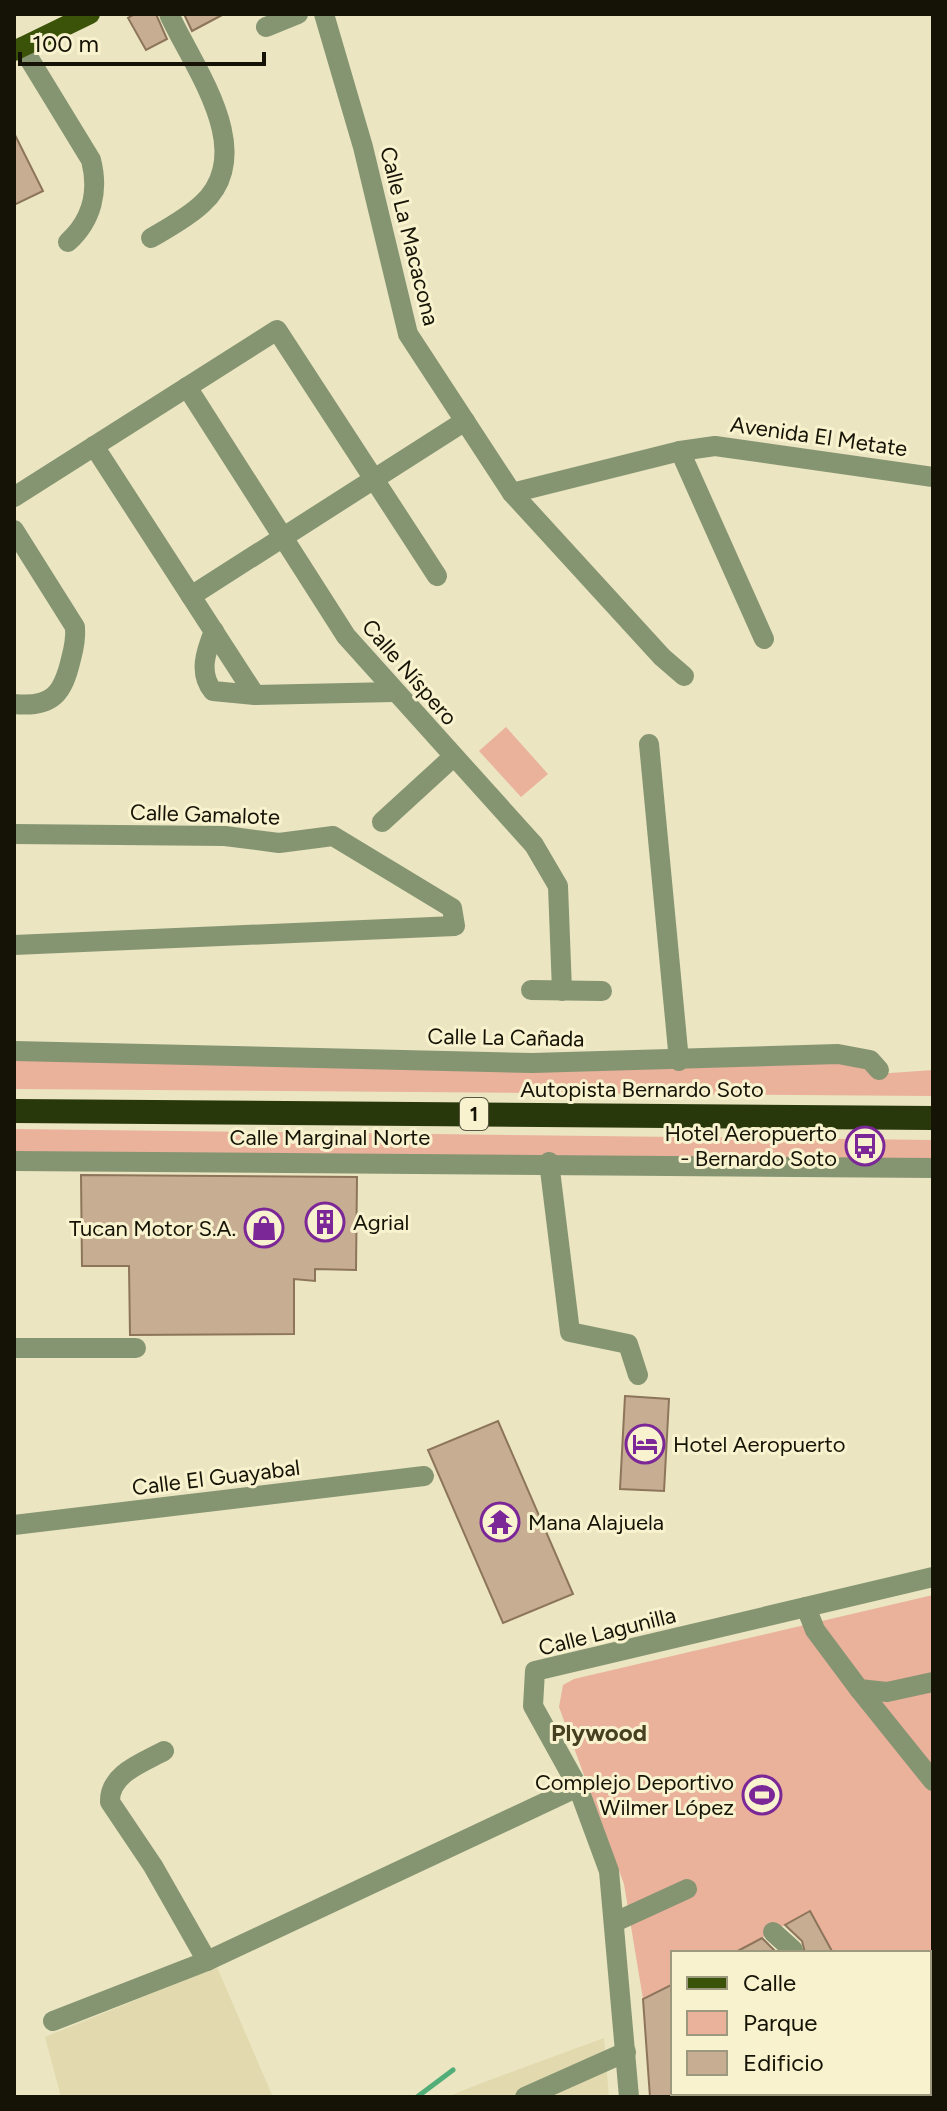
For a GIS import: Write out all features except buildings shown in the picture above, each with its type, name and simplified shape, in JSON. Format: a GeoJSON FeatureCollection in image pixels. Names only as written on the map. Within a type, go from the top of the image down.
{"type":"FeatureCollection","features":[{"type":"Feature","properties":{"kind":"highway","name":"Autopista Bernardo Soto"},"geometry":{"type":"LineString","coordinates":[[14,1111],[933,1118]]}},
{"type":"Feature","properties":{"kind":"main road"},"geometry":{"type":"LineString","coordinates":[[18,49],[90,14]]}},
{"type":"Feature","properties":{"kind":"street"},"geometry":{"type":"LineString","coordinates":[[151,238],[205,203],[216,186],[227,153],[213,107],[169,14]]}},
{"type":"Feature","properties":{"kind":"street"},"geometry":{"type":"LineString","coordinates":[[266,27],[298,14]]}},
{"type":"Feature","properties":{"kind":"street","name":"Calle La Macacona"},"geometry":{"type":"LineString","coordinates":[[324,14],[363,147],[408,334],[512,493],[662,657],[684,676]]}},
{"type":"Feature","properties":{"kind":"street"},"geometry":{"type":"LineString","coordinates":[[18,49],[91,160],[97,180],[93,202],[81,230],[68,242]]}},
{"type":"Feature","properties":{"kind":"street"},"geometry":{"type":"LineString","coordinates":[[14,497],[277,330],[437,576]]}},
{"type":"Feature","properties":{"kind":"street","name":"Calle Níspero"},"geometry":{"type":"LineString","coordinates":[[187,387],[346,636],[534,845],[558,886],[562,991]]}},
{"type":"Feature","properties":{"kind":"street"},"geometry":{"type":"LineString","coordinates":[[191,596],[465,421]]}},
{"type":"Feature","properties":{"kind":"street"},"geometry":{"type":"LineString","coordinates":[[94,446],[255,695]]}},
{"type":"Feature","properties":{"kind":"street","name":"Avenida El Metate"},"geometry":{"type":"LineString","coordinates":[[512,493],[680,451],[715,446],[933,477]]}},
{"type":"Feature","properties":{"kind":"street"},"geometry":{"type":"LineString","coordinates":[[680,451],[764,639]]}},
{"type":"Feature","properties":{"kind":"street"},"geometry":{"type":"LineString","coordinates":[[14,530],[75,627],[76,636],[65,684],[56,696],[39,703],[14,704]]}},
{"type":"Feature","properties":{"kind":"street"},"geometry":{"type":"LineString","coordinates":[[214,631],[207,650],[206,682],[213,691],[255,695],[394,692]]}},
{"type":"Feature","properties":{"kind":"street"},"geometry":{"type":"LineString","coordinates":[[649,744],[679,1061]]}},
{"type":"Feature","properties":{"kind":"street"},"geometry":{"type":"LineString","coordinates":[[382,822],[453,757]]}},
{"type":"Feature","properties":{"kind":"street","name":"Calle Gamalote"},"geometry":{"type":"LineString","coordinates":[[14,834],[225,836],[279,843],[333,836],[452,908],[455,926],[14,945]]}},
{"type":"Feature","properties":{"kind":"street"},"geometry":{"type":"LineString","coordinates":[[531,990],[602,991]]}},
{"type":"Feature","properties":{"kind":"street","name":"Calle La Cañada"},"geometry":{"type":"LineString","coordinates":[[14,1051],[532,1063],[838,1054],[870,1060],[879,1070]]}},
{"type":"Feature","properties":{"kind":"street","name":"Calle Marginal Norte"},"geometry":{"type":"LineString","coordinates":[[14,1161],[549,1162],[933,1168]]}},
{"type":"Feature","properties":{"kind":"street"},"geometry":{"type":"LineString","coordinates":[[549,1162],[570,1332],[628,1344],[638,1375]]}},
{"type":"Feature","properties":{"kind":"street"},"geometry":{"type":"LineString","coordinates":[[14,1348],[136,1348]]}},
{"type":"Feature","properties":{"kind":"street","name":"Calle El Guayabal"},"geometry":{"type":"LineString","coordinates":[[14,1525],[424,1476]]}},
{"type":"Feature","properties":{"kind":"street","name":"Calle Lagunilla"},"geometry":{"type":"LineString","coordinates":[[629,2097],[609,1871],[578,1787],[533,1706],[535,1671],[933,1577]]}},
{"type":"Feature","properties":{"kind":"street"},"geometry":{"type":"LineString","coordinates":[[806,1607],[815,1630],[933,1781]]}},
{"type":"Feature","properties":{"kind":"street"},"geometry":{"type":"LineString","coordinates":[[859,1689],[887,1692],[933,1682]]}},
{"type":"Feature","properties":{"kind":"street"},"geometry":{"type":"LineString","coordinates":[[164,1751],[121,1776],[110,1791],[110,1802],[153,1866],[207,1961]]}},
{"type":"Feature","properties":{"kind":"street"},"geometry":{"type":"LineString","coordinates":[[53,2021],[207,1961],[578,1787]]}},
{"type":"Feature","properties":{"kind":"street"},"geometry":{"type":"LineString","coordinates":[[615,1922],[687,1889]]}},
{"type":"Feature","properties":{"kind":"street"},"geometry":{"type":"LineString","coordinates":[[773,1932],[792,1951]]}},
{"type":"Feature","properties":{"kind":"street"},"geometry":{"type":"LineString","coordinates":[[525,2097],[626,2052]]}},
{"type":"Feature","properties":{"kind":"shaded area"},"geometry":{"type":"Polygon","coordinates":[[[217,1967],[273,2097],[61,2097],[45,2037],[217,1967]]]}},
{"type":"Feature","properties":{"kind":"shaded area"},"geometry":{"type":"Polygon","coordinates":[[[604,2038],[609,2097],[447,2097],[479,2084],[604,2038]]]}},
{"type":"Feature","properties":{"kind":"green space"},"geometry":{"type":"Polygon","coordinates":[[[506,727],[548,774],[521,797],[479,751],[506,727]]]}},
{"type":"Feature","properties":{"kind":"green space"},"geometry":{"type":"Polygon","coordinates":[[[14,1056],[843,1059],[876,1074],[933,1070],[933,1096],[14,1089],[14,1056]]]}},
{"type":"Feature","properties":{"kind":"green space"},"geometry":{"type":"Polygon","coordinates":[[[14,1129],[933,1140],[933,1161],[14,1152],[14,1129]]]}},
{"type":"Feature","properties":{"kind":"green space","name":"Complejo Deportivo Wilmer López"},"geometry":{"type":"Polygon","coordinates":[[[933,1595],[933,2097],[911,2095],[931,2095],[931,1951],[832,1951],[810,1911],[738,1951],[671,1951],[671,1985],[643,1999],[624,1884],[559,1707],[563,1685],[574,1679],[933,1595]]]}},
{"type":"Feature","properties":{"kind":"waterway"},"geometry":{"type":"LineString","coordinates":[[417,2097],[453,2070]]}},
{"type":"Feature","properties":{"kind":"place","name":"Hotel Aeropuerto - Bernardo Soto"},"geometry":{"type":"Point","coordinates":[865,1146]}},
{"type":"Feature","properties":{"kind":"place","name":"Agrial"},"geometry":{"type":"Point","coordinates":[325,1222]}},
{"type":"Feature","properties":{"kind":"place","name":"Tucan Motor S.A."},"geometry":{"type":"Point","coordinates":[264,1228]}},
{"type":"Feature","properties":{"kind":"place","name":"Hotel Aeropuerto"},"geometry":{"type":"Point","coordinates":[645,1444]}},
{"type":"Feature","properties":{"kind":"place","name":"Mana Alajuela"},"geometry":{"type":"Point","coordinates":[500,1522]}},
{"type":"Feature","properties":{"kind":"place","name":"Complejo Deportivo Wilmer López"},"geometry":{"type":"Point","coordinates":[762,1795]}},
{"type":"Feature","properties":{"kind":"district","name":"Plywood"},"geometry":{"type":"Point","coordinates":[599,1733]}}]}
